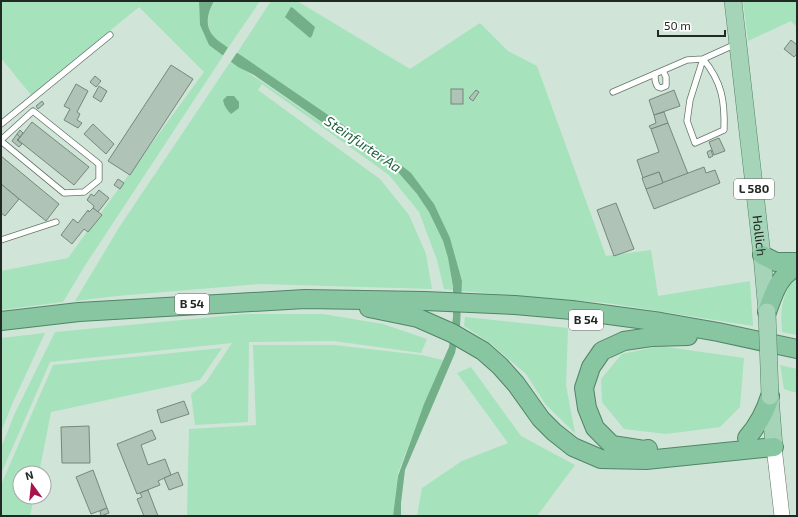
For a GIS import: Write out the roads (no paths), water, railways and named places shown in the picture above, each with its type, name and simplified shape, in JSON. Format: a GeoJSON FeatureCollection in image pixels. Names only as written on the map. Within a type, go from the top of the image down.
{"type":"FeatureCollection","features":[{"type":"Feature","properties":{"kind":"highway"},"geometry":{"type":"LineString","coordinates":[[762,255],[797,252]]}},
{"type":"Feature","properties":{"kind":"highway"},"geometry":{"type":"LineString","coordinates":[[762,255],[776,262],[797,262]]}},
{"type":"Feature","properties":{"kind":"highway"},"geometry":{"type":"LineString","coordinates":[[767,312],[778,284],[788,271],[797,266]]}},
{"type":"Feature","properties":{"kind":"highway"},"geometry":{"type":"LineString","coordinates":[[305,298],[418,318],[452,334],[483,351],[500,366],[516,384],[541,419],[554,432],[573,447],[601,459],[646,460],[774,447]]}},
{"type":"Feature","properties":{"kind":"highway","name":"B 54"},"geometry":{"type":"LineString","coordinates":[[1,321],[79,312],[305,298],[425,301],[515,305],[572,310],[661,322],[718,332],[797,349]]}},
{"type":"Feature","properties":{"kind":"highway","name":"B 54"},"geometry":{"type":"LineString","coordinates":[[484,304],[521,312],[588,320],[688,336],[797,358]]}},
{"type":"Feature","properties":{"kind":"highway"},"geometry":{"type":"LineString","coordinates":[[688,336],[651,337],[624,341],[602,351],[591,366],[584,388],[587,408],[595,428],[612,445],[644,450],[747,438],[762,439],[774,447]]}},
{"type":"Feature","properties":{"kind":"highway"},"geometry":{"type":"LineString","coordinates":[[747,438],[758,426],[770,396]]}},
{"type":"Feature","properties":{"kind":"main road","name":"Hollich"},"geometry":{"type":"LineString","coordinates":[[733,1],[762,255],[767,312],[770,396],[774,447]]}},
{"type":"Feature","properties":{"kind":"main road","name":"L 580"},"geometry":{"type":"LineString","coordinates":[[774,447],[782,516]]}},
{"type":"Feature","properties":{"kind":"lane"},"geometry":{"type":"LineString","coordinates":[[1,124],[110,35]]}},
{"type":"Feature","properties":{"kind":"lane"},"geometry":{"type":"LineString","coordinates":[[613,92],[687,60],[703,59],[738,43]]}},
{"type":"Feature","properties":{"kind":"lane"},"geometry":{"type":"LineString","coordinates":[[703,59],[712,71],[720,87],[725,110],[724,130],[695,143],[687,122],[690,100],[703,59]]}},
{"type":"Feature","properties":{"kind":"lane"},"geometry":{"type":"LineString","coordinates":[[655,74],[656,84],[658,87],[663,88],[666,86],[666,81],[663,71]]}},
{"type":"Feature","properties":{"kind":"lane"},"geometry":{"type":"LineString","coordinates":[[33,111],[99,164],[99,180],[84,192],[64,193],[1,141],[33,111]]}},
{"type":"Feature","properties":{"kind":"lane"},"geometry":{"type":"LineString","coordinates":[[1,240],[56,222]]}},
{"type":"Feature","properties":{"kind":"water","name":"Steinfurter Aa"},"geometry":{"type":"Polygon","coordinates":[[[199,1],[214,1],[209,11],[208,20],[209,27],[216,39],[411,173],[434,204],[450,238],[462,281],[460,327],[455,353],[405,470],[401,516],[393,516],[398,476],[424,404],[449,347],[453,317],[453,287],[448,258],[443,241],[429,212],[417,194],[397,171],[368,154],[254,75],[238,67],[209,45],[200,25],[199,1]]]}},
{"type":"Feature","properties":{"kind":"water"},"geometry":{"type":"Polygon","coordinates":[[[291,7],[315,27],[310,38],[285,17],[291,7]]]}},
{"type":"Feature","properties":{"kind":"water"},"geometry":{"type":"Polygon","coordinates":[[[227,96],[234,96],[239,102],[239,108],[231,114],[223,102],[227,96]]]}}]}
